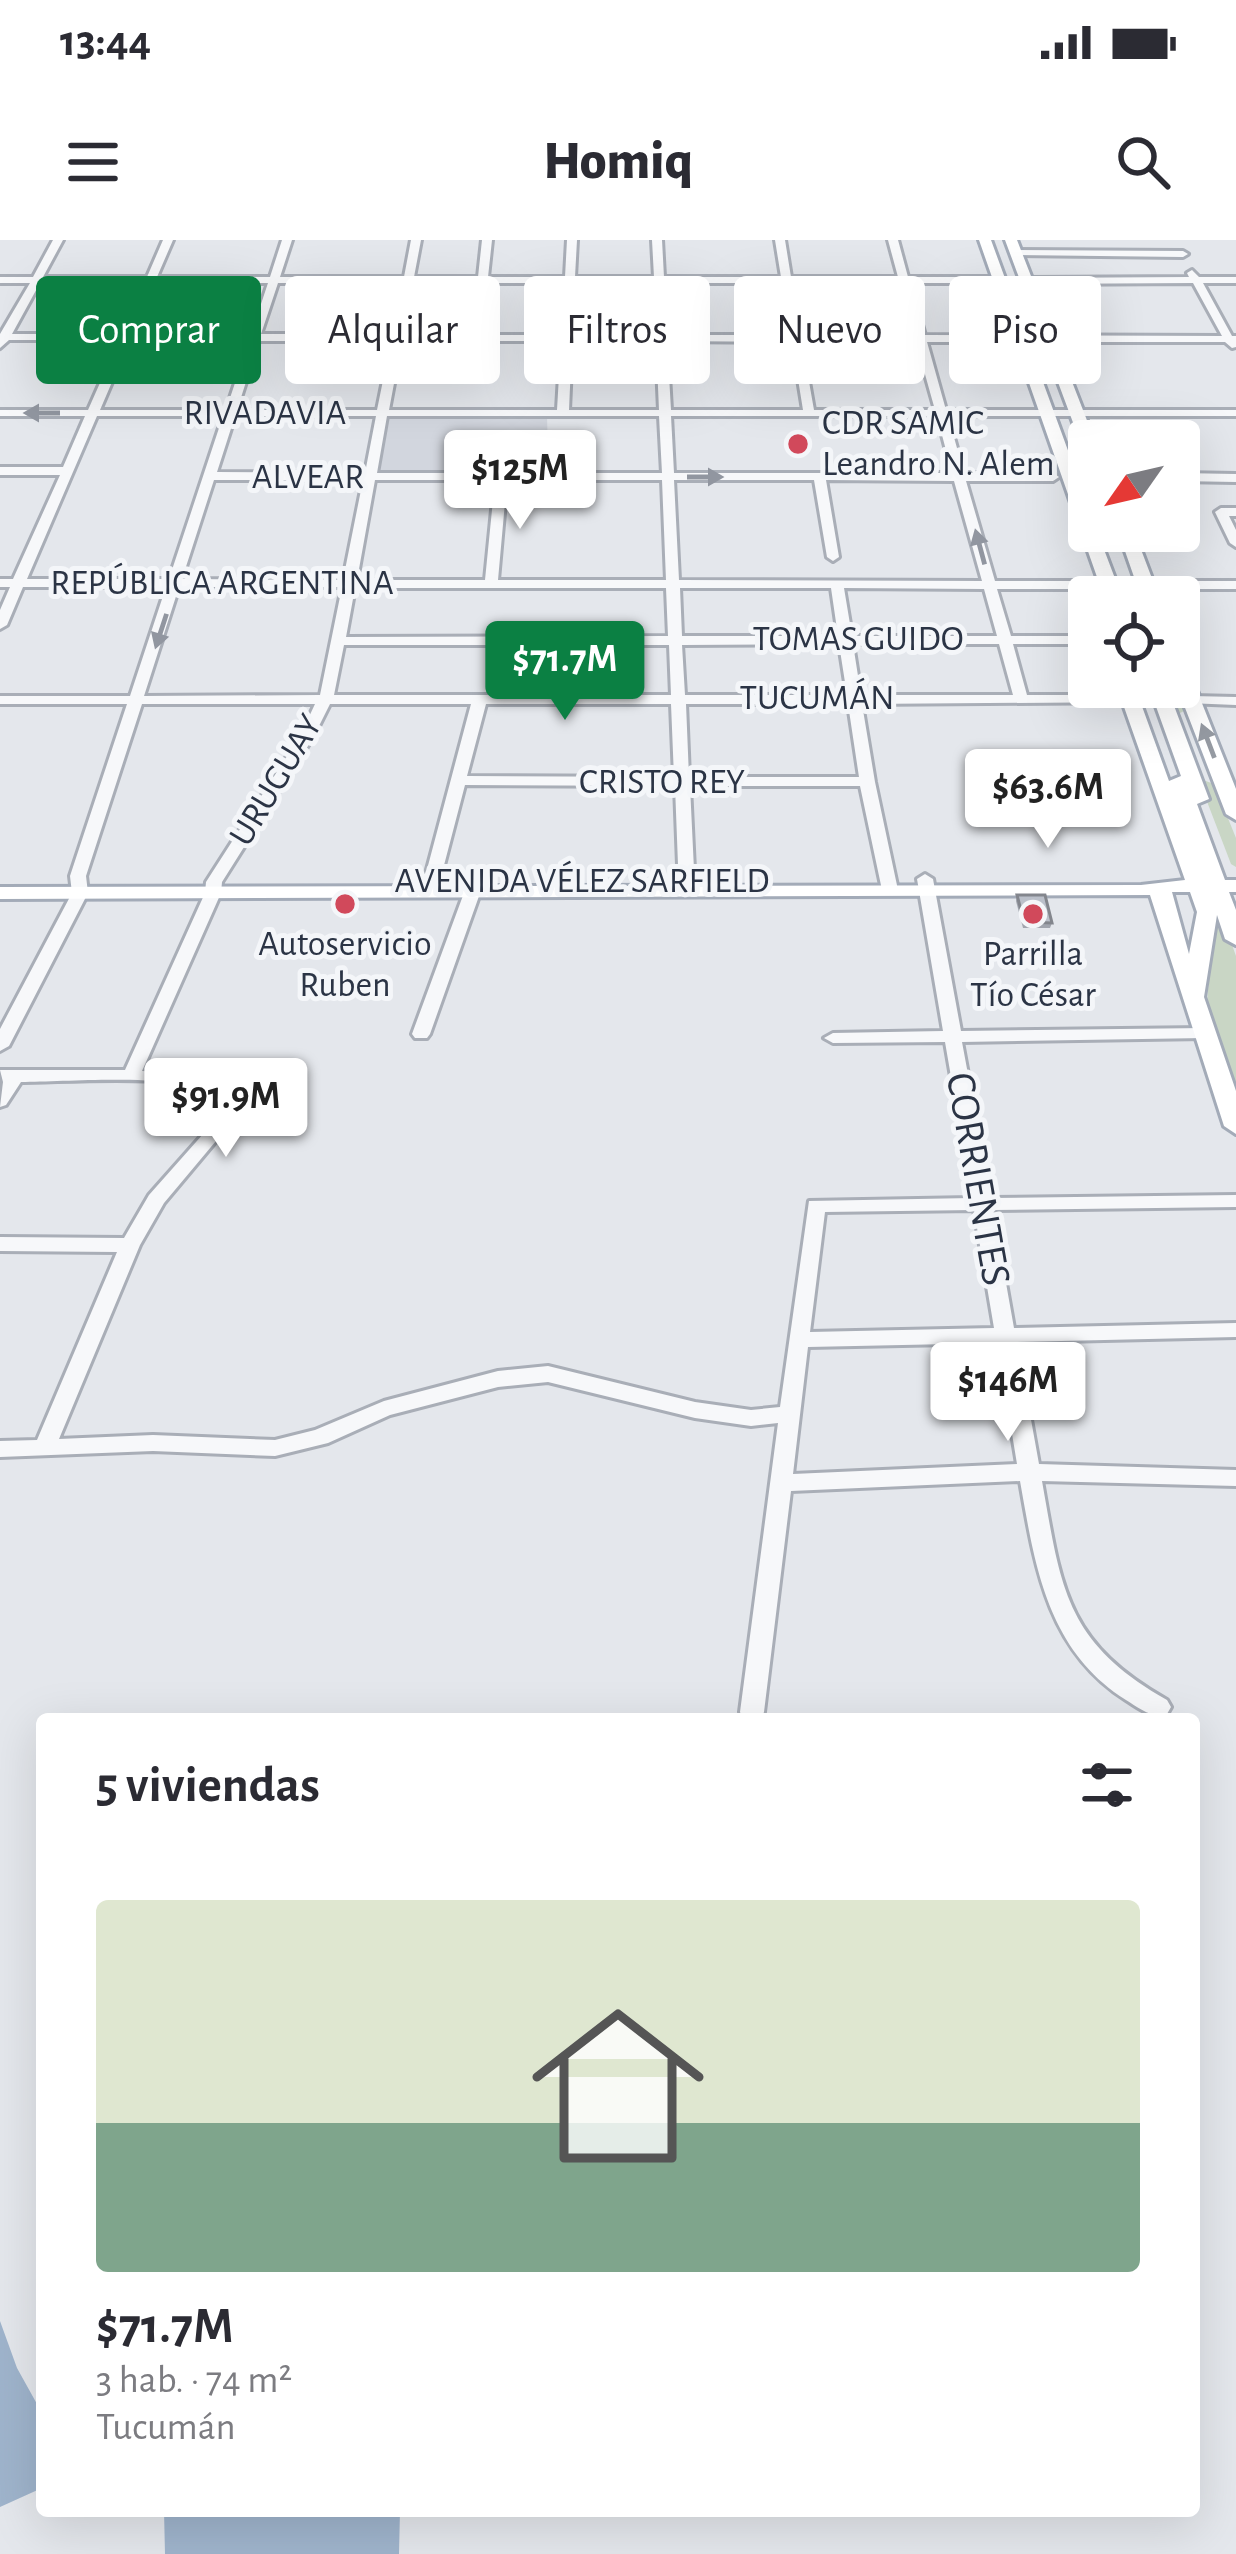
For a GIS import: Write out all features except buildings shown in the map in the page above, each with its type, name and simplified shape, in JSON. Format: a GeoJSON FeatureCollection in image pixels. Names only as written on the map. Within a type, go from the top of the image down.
{"type":"FeatureCollection","features":[{"type":"Feature","properties":{"kind":"main road"},"geometry":{"type":"LineString","coordinates":[[974,240],[987,276]]}},
{"type":"Feature","properties":{"kind":"main road"},"geometry":{"type":"LineString","coordinates":[[985,240],[997,276]]}},
{"type":"Feature","properties":{"kind":"main road"},"geometry":{"type":"LineString","coordinates":[[994,240],[1006,276]]}},
{"type":"Feature","properties":{"kind":"main road"},"geometry":{"type":"LineString","coordinates":[[1004,266],[1014,247]]}},
{"type":"Feature","properties":{"kind":"main road"},"geometry":{"type":"LineString","coordinates":[[1014,247],[1027,276]]}},
{"type":"Feature","properties":{"kind":"main road"},"geometry":{"type":"LineString","coordinates":[[1032,384],[1046,413],[1068,436]]}},
{"type":"Feature","properties":{"kind":"main road"},"geometry":{"type":"LineString","coordinates":[[1036,384],[1104,576]]}},
{"type":"Feature","properties":{"kind":"main road"},"geometry":{"type":"LineString","coordinates":[[1068,384],[1079,420]]}},
{"type":"Feature","properties":{"kind":"main road"},"geometry":{"type":"LineString","coordinates":[[1046,413],[1053,477],[1102,576]]}},
{"type":"Feature","properties":{"kind":"main road"},"geometry":{"type":"LineString","coordinates":[[1139,708],[1170,811],[1223,888]]}},
{"type":"Feature","properties":{"kind":"main road"},"geometry":{"type":"LineString","coordinates":[[1142,708],[1223,888]]}},
{"type":"Feature","properties":{"kind":"main road"},"geometry":{"type":"LineString","coordinates":[[1165,708],[1236,940]]}},
{"type":"Feature","properties":{"kind":"main road"},"geometry":{"type":"LineString","coordinates":[[1196,708],[1229,778],[1236,814]]}},
{"type":"Feature","properties":{"kind":"main road"},"geometry":{"type":"LineString","coordinates":[[1170,811],[1182,789]]}},
{"type":"Feature","properties":{"kind":"main road","name":"AVENIDA VÉLEZ SARFIELD"},"geometry":{"type":"LineString","coordinates":[[0,882],[78,887],[926,884],[1142,891],[1163,886],[1223,888]]}},
{"type":"Feature","properties":{"kind":"main road"},"geometry":{"type":"LineString","coordinates":[[1163,886],[1160,898],[1236,1126]]}},
{"type":"Feature","properties":{"kind":"main road","name":"AVENIDA VÉLEZ SARFIELD"},"geometry":{"type":"LineString","coordinates":[[0,893],[78,887]]}},
{"type":"Feature","properties":{"kind":"main road"},"geometry":{"type":"LineString","coordinates":[[1193,997],[1207,912],[1223,888]]}},
{"type":"Feature","properties":{"kind":"street"},"geometry":{"type":"LineString","coordinates":[[38,276],[58,240]]}},
{"type":"Feature","properties":{"kind":"street"},"geometry":{"type":"LineString","coordinates":[[154,276],[168,240]]}},
{"type":"Feature","properties":{"kind":"street"},"geometry":{"type":"LineString","coordinates":[[261,320],[287,240]]}},
{"type":"Feature","properties":{"kind":"street","name":"URUGUAY"},"geometry":{"type":"LineString","coordinates":[[411,276],[416,240]]}},
{"type":"Feature","properties":{"kind":"street"},"geometry":{"type":"LineString","coordinates":[[482,276],[487,240]]}},
{"type":"Feature","properties":{"kind":"street"},"geometry":{"type":"LineString","coordinates":[[571,276],[572,240]]}},
{"type":"Feature","properties":{"kind":"street"},"geometry":{"type":"LineString","coordinates":[[657,240],[659,276]]}},
{"type":"Feature","properties":{"kind":"street"},"geometry":{"type":"LineString","coordinates":[[780,240],[785,276]]}},
{"type":"Feature","properties":{"kind":"street"},"geometry":{"type":"LineString","coordinates":[[893,240],[903,276]]}},
{"type":"Feature","properties":{"kind":"street"},"geometry":{"type":"LineString","coordinates":[[1176,240],[1236,352]]}},
{"type":"Feature","properties":{"kind":"street"},"geometry":{"type":"LineString","coordinates":[[1014,247],[1183,254]]}},
{"type":"Feature","properties":{"kind":"street"},"geometry":{"type":"LineString","coordinates":[[0,280],[36,280],[2,340]]}},
{"type":"Feature","properties":{"kind":"street"},"geometry":{"type":"LineString","coordinates":[[261,280],[285,280]]}},
{"type":"Feature","properties":{"kind":"street"},"geometry":{"type":"LineString","coordinates":[[1101,281],[1236,280]]}},
{"type":"Feature","properties":{"kind":"street"},"geometry":{"type":"LineString","coordinates":[[1101,338],[1233,339]]}},
{"type":"Feature","properties":{"kind":"street"},"geometry":{"type":"LineString","coordinates":[[2,340],[36,339]]}},
{"type":"Feature","properties":{"kind":"street"},"geometry":{"type":"LineString","coordinates":[[925,356],[1021,697]]}},
{"type":"Feature","properties":{"kind":"street"},"geometry":{"type":"LineString","coordinates":[[0,626],[104,384]]}},
{"type":"Feature","properties":{"kind":"street"},"geometry":{"type":"LineString","coordinates":[[0,1046],[78,887],[240,384]]}},
{"type":"Feature","properties":{"kind":"street","name":"URUGUAY"},"geometry":{"type":"LineString","coordinates":[[131,1076],[213,887],[325,700],[389,384]]}},
{"type":"Feature","properties":{"kind":"street"},"geometry":{"type":"LineString","coordinates":[[563,412],[565,384]]}},
{"type":"Feature","properties":{"kind":"street"},"geometry":{"type":"LineString","coordinates":[[663,384],[687,886]]}},
{"type":"Feature","properties":{"kind":"street"},"geometry":{"type":"LineString","coordinates":[[804,384],[809,412]]}},
{"type":"Feature","properties":{"kind":"street","name":"RIVADAVIA"},"geometry":{"type":"LineString","coordinates":[[0,412],[1078,413]]}},
{"type":"Feature","properties":{"kind":"street"},"geometry":{"type":"LineString","coordinates":[[1078,413],[1236,413]]}},
{"type":"Feature","properties":{"kind":"street"},"geometry":{"type":"LineString","coordinates":[[0,471],[67,471]]}},
{"type":"Feature","properties":{"kind":"street","name":"ALVEAR"},"geometry":{"type":"LineString","coordinates":[[210,476],[1053,477]]}},
{"type":"Feature","properties":{"kind":"street"},"geometry":{"type":"LineString","coordinates":[[491,583],[501,477]]}},
{"type":"Feature","properties":{"kind":"street"},"geometry":{"type":"LineString","coordinates":[[1200,477],[1236,478]]}},
{"type":"Feature","properties":{"kind":"street"},"geometry":{"type":"LineString","coordinates":[[820,478],[833,557]]}},
{"type":"Feature","properties":{"kind":"street"},"geometry":{"type":"LineString","coordinates":[[1236,512],[1222,512],[1236,543]]}},
{"type":"Feature","properties":{"kind":"street","name":"REPÚBLICA ARGENTINA"},"geometry":{"type":"LineString","coordinates":[[0,583],[990,583],[1068,588]]}},
{"type":"Feature","properties":{"kind":"street"},"geometry":{"type":"LineString","coordinates":[[838,584],[867,782],[889,884]]}},
{"type":"Feature","properties":{"kind":"street","name":"REPÚBLICA ARGENTINA"},"geometry":{"type":"LineString","coordinates":[[1200,587],[1236,585]]}},
{"type":"Feature","properties":{"kind":"street","name":"TOMAS GUIDO"},"geometry":{"type":"LineString","coordinates":[[338,641],[1068,640]]}},
{"type":"Feature","properties":{"kind":"street","name":"TUCUMÁN"},"geometry":{"type":"LineString","coordinates":[[0,700],[1068,695]]}},
{"type":"Feature","properties":{"kind":"street"},"geometry":{"type":"LineString","coordinates":[[430,887],[479,698]]}},
{"type":"Feature","properties":{"kind":"street"},"geometry":{"type":"LineString","coordinates":[[1200,700],[1236,700]]}},
{"type":"Feature","properties":{"kind":"street","name":"CRISTO REY"},"geometry":{"type":"LineString","coordinates":[[456,781],[867,782]]}},
{"type":"Feature","properties":{"kind":"street","name":"CORRIENTES"},"geometry":{"type":"LineString","coordinates":[[926,884],[1047,1571],[1059,1608],[1086,1655],[1111,1682],[1159,1708]]}},
{"type":"Feature","properties":{"kind":"street"},"geometry":{"type":"LineString","coordinates":[[421,1034],[475,887]]}},
{"type":"Feature","properties":{"kind":"street"},"geometry":{"type":"LineString","coordinates":[[833,1038],[1205,1034]]}},
{"type":"Feature","properties":{"kind":"street"},"geometry":{"type":"LineString","coordinates":[[0,1101],[8,1076],[207,1081],[228,1093],[212,1135],[155,1199],[130,1245],[44,1446]]}},
{"type":"Feature","properties":{"kind":"street"},"geometry":{"type":"LineString","coordinates":[[752,1712],[816,1206],[1236,1202]]}},
{"type":"Feature","properties":{"kind":"street"},"geometry":{"type":"LineString","coordinates":[[0,1244],[130,1245]]}},
{"type":"Feature","properties":{"kind":"street"},"geometry":{"type":"LineString","coordinates":[[799,1340],[1236,1330]]}},
{"type":"Feature","properties":{"kind":"street"},"geometry":{"type":"LineString","coordinates":[[0,1449],[275,1448],[320,1436],[384,1409],[498,1378],[548,1375],[695,1410],[751,1418],[790,1414]]}},
{"type":"Feature","properties":{"kind":"street"},"geometry":{"type":"LineString","coordinates":[[781,1483],[1032,1472],[1236,1478]]}},
{"type":"Feature","properties":{"kind":"shaded area"},"geometry":{"type":"Polygon","coordinates":[[[547,415],[548,458],[481,459],[479,473],[377,473],[387,416],[547,415]]]}},
{"type":"Feature","properties":{"kind":"green space"},"geometry":{"type":"Polygon","coordinates":[[[1171,708],[1185,708],[1178,714],[1203,780],[1214,784],[1236,838],[1236,867],[1171,708]]]}},
{"type":"Feature","properties":{"kind":"green space"},"geometry":{"type":"Polygon","coordinates":[[[1215,912],[1220,912],[1236,956],[1236,1104],[1206,1013],[1215,912]]]}},
{"type":"Feature","properties":{"kind":"water"},"geometry":{"type":"Polygon","coordinates":[[[0,2321],[36,2402],[36,2491],[0,2507],[0,2321]]]}},
{"type":"Feature","properties":{"kind":"water"},"geometry":{"type":"Polygon","coordinates":[[[164,2517],[400,2517],[399,2554],[165,2554],[164,2517]]]}},
{"type":"Feature","properties":{"kind":"place","name":"CDR SAMIC Leandro N. Alem"},"geometry":{"type":"Point","coordinates":[798,444]}},
{"type":"Feature","properties":{"kind":"place","name":"Autoservicio Ruben"},"geometry":{"type":"Point","coordinates":[345,904]}},
{"type":"Feature","properties":{"kind":"place","name":"Parrilla Tío César"},"geometry":{"type":"Point","coordinates":[1033,914]}}]}
